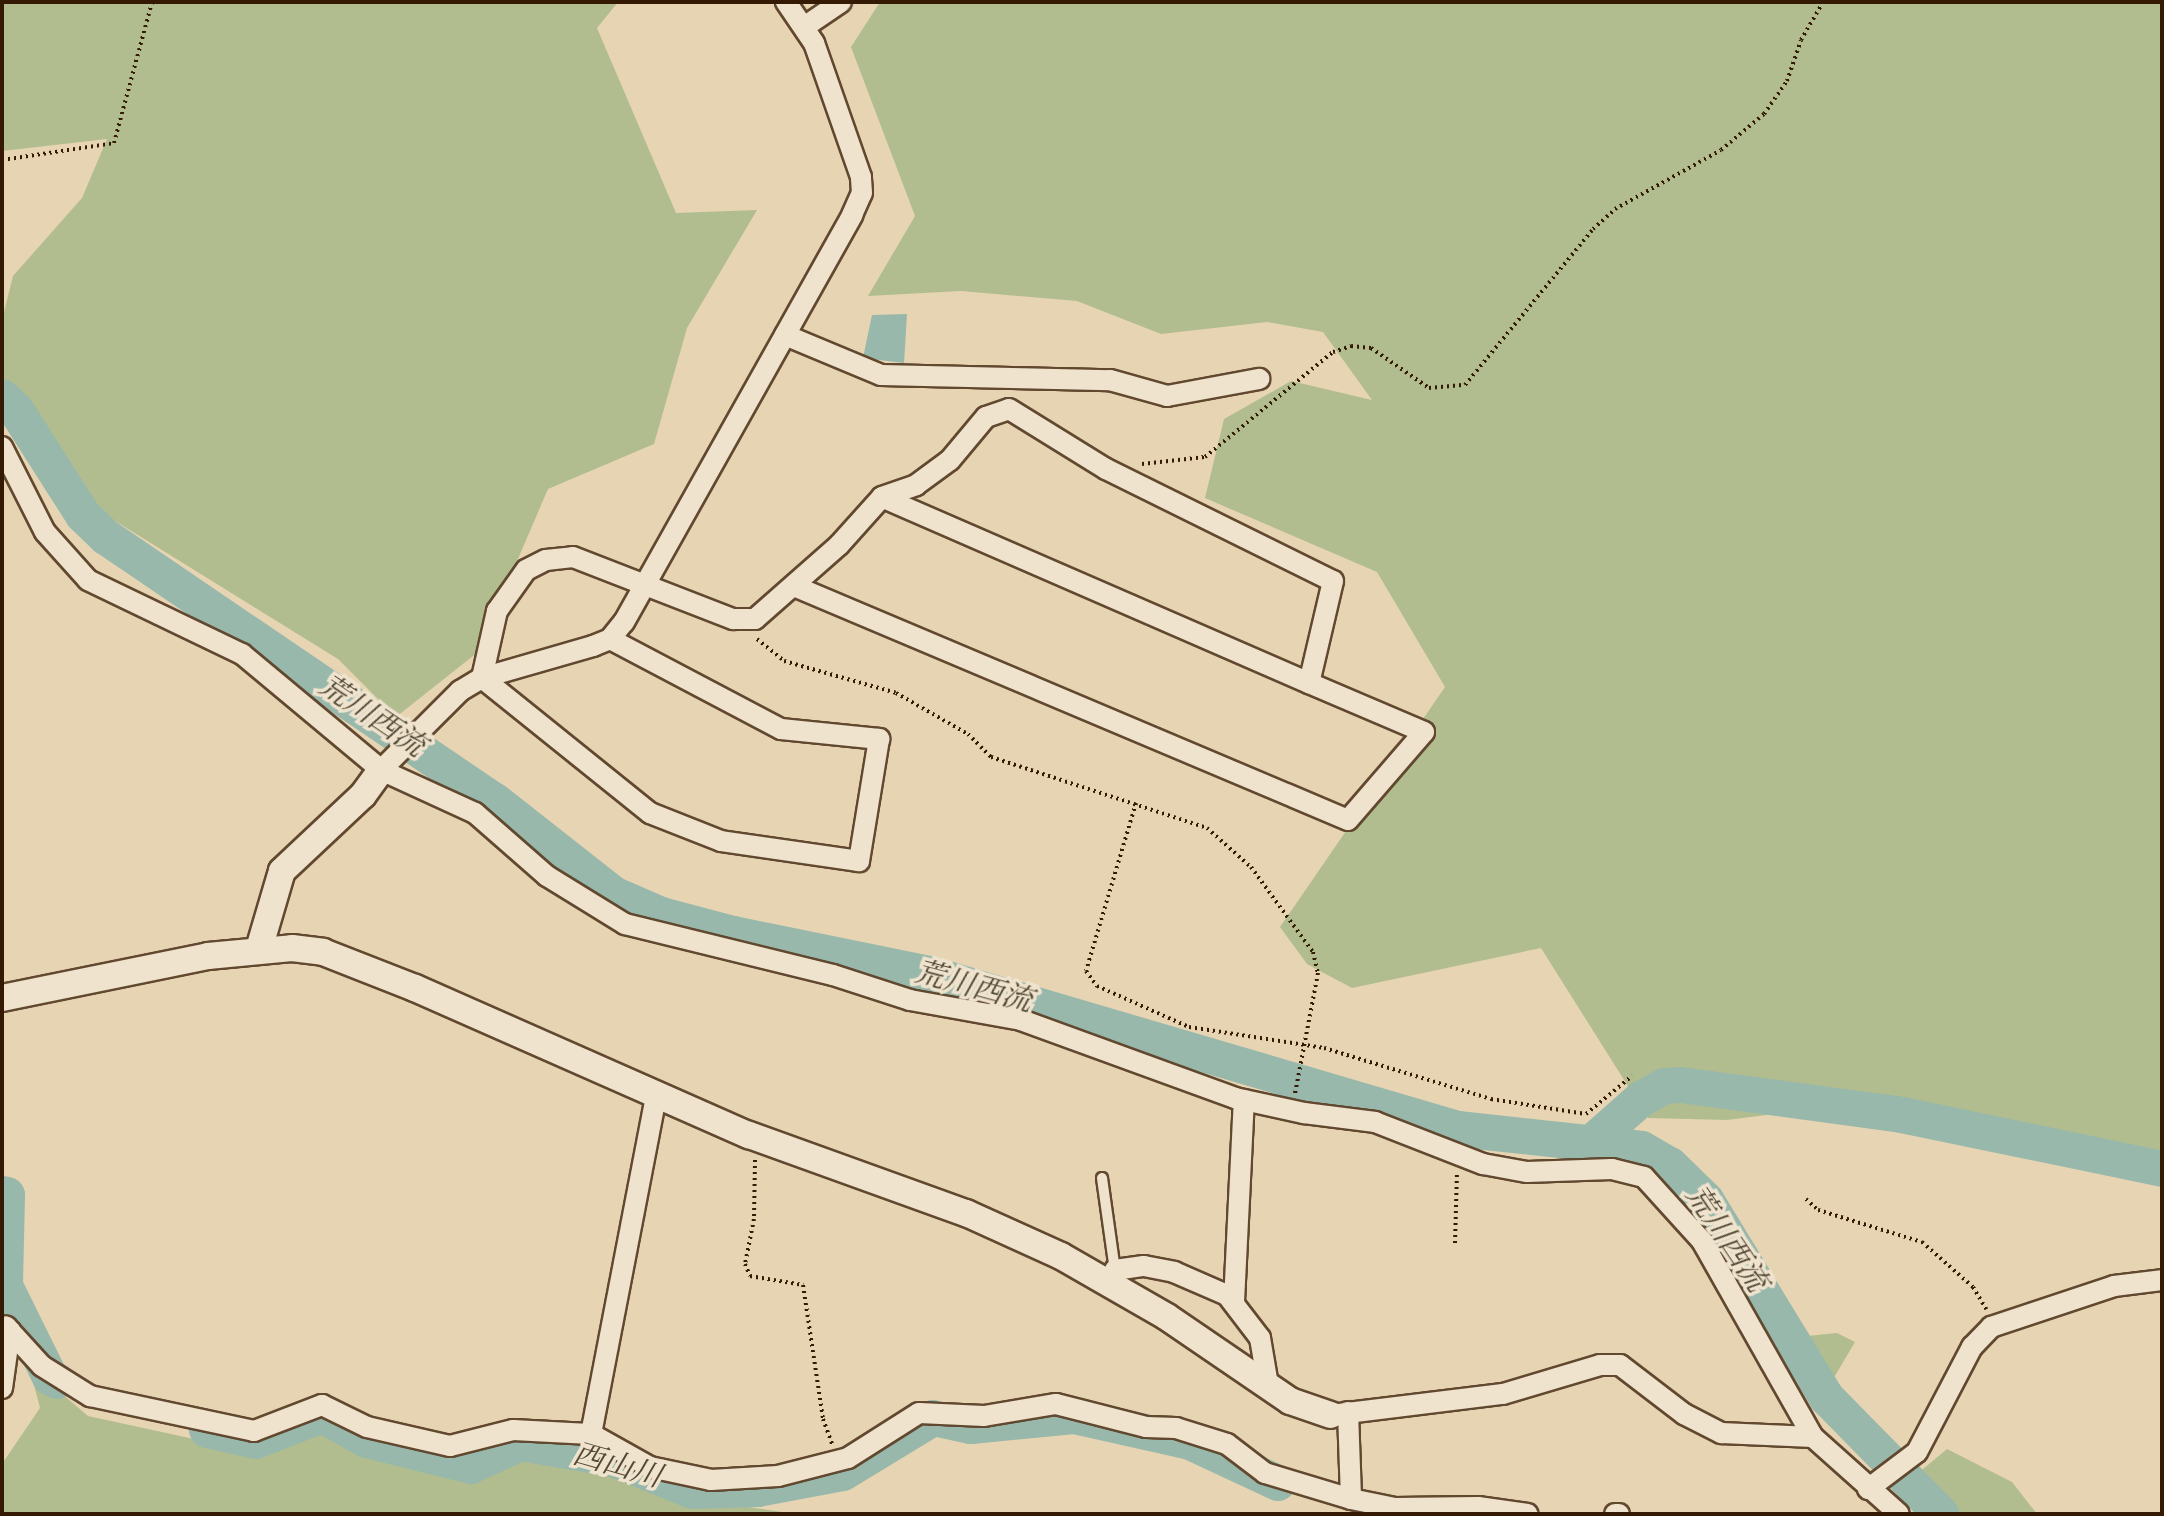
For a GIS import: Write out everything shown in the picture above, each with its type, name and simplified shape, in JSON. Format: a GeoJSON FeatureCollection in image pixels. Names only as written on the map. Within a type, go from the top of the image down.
{"type":"FeatureCollection","features":[{"type":"Feature","properties":{"kind":"street"},"geometry":{"type":"LineString","coordinates":[[259,949],[282,871],[363,795],[383,768],[426,724],[482,678],[610,639],[649,585],[862,193],[807,25],[786,2]]}},
{"type":"Feature","properties":{"kind":"street"},"geometry":{"type":"LineString","coordinates":[[807,25],[841,2]]}},
{"type":"Feature","properties":{"kind":"street"},"geometry":{"type":"LineString","coordinates":[[785,335],[881,375],[1110,380],[1167,396],[1259,379]]}},
{"type":"Feature","properties":{"kind":"street"},"geometry":{"type":"LineString","coordinates":[[482,678],[497,611],[526,570],[546,560],[573,557],[745,621],[794,586],[882,497],[916,485],[950,460],[986,417],[1018,410],[1106,469],[1333,581],[1309,683]]}},
{"type":"Feature","properties":{"kind":"street"},"geometry":{"type":"LineString","coordinates":[[2,447],[45,532],[88,580],[242,654],[383,768],[475,813],[547,876],[625,924],[833,975],[910,1000],[1021,1020],[1244,1100],[1375,1122],[1459,1158],[1527,1172],[1612,1169],[1644,1177],[1702,1241],[1758,1348],[1791,1393],[1813,1437],[1873,1486],[1899,1514]]}},
{"type":"Feature","properties":{"kind":"street"},"geometry":{"type":"LineString","coordinates":[[794,586],[1348,820],[1424,732],[882,497]]}},
{"type":"Feature","properties":{"kind":"street"},"geometry":{"type":"LineString","coordinates":[[482,678],[650,813],[681,828],[721,841],[859,861],[879,739],[781,729],[610,639]]}},
{"type":"Feature","properties":{"kind":"street"},"geometry":{"type":"LineString","coordinates":[[2,998],[259,949],[307,950],[354,963],[752,1136],[966,1213],[1112,1276],[1290,1401],[1340,1414],[1503,1394],[1600,1365],[1620,1365],[1684,1414],[1721,1433],[1813,1437]]}},
{"type":"Feature","properties":{"kind":"street"},"geometry":{"type":"LineString","coordinates":[[591,1434],[656,1096]]}},
{"type":"Feature","properties":{"kind":"street"},"geometry":{"type":"LineString","coordinates":[[1234,1302],[1244,1100]]}},
{"type":"Feature","properties":{"kind":"street"},"geometry":{"type":"LineString","coordinates":[[1112,1276],[1144,1266],[1174,1272],[1234,1302],[1260,1338],[1268,1385]]}},
{"type":"Feature","properties":{"kind":"street"},"geometry":{"type":"LineString","coordinates":[[1873,1486],[1906,1461],[1926,1439],[1972,1347],[1991,1327],[2114,1286],[2162,1280]]}},
{"type":"Feature","properties":{"kind":"street"},"geometry":{"type":"LineString","coordinates":[[6,1326],[42,1366],[90,1396],[254,1431],[322,1405],[367,1427],[450,1446],[513,1430],[591,1434],[650,1467],[711,1480],[778,1476],[839,1461],[919,1413],[984,1416],[1056,1404],[1189,1432],[1227,1444],[1265,1473],[1351,1499],[1395,1508],[1528,1514]]}},
{"type":"Feature","properties":{"kind":"street"},"geometry":{"type":"LineString","coordinates":[[2,1388],[6,1326]]}},
{"type":"Feature","properties":{"kind":"street"},"geometry":{"type":"LineString","coordinates":[[1340,1414],[1351,1499]]}},
{"type":"Feature","properties":{"kind":"lane"},"geometry":{"type":"LineString","coordinates":[[1102,1178],[1112,1276]]}},
{"type":"Feature","properties":{"kind":"path"},"geometry":{"type":"LineString","coordinates":[[2,160],[114,143],[152,2]]}},
{"type":"Feature","properties":{"kind":"path"},"geometry":{"type":"LineString","coordinates":[[1127,464],[1205,457],[1333,352],[1351,346],[1371,348],[1429,388],[1465,385],[1593,229],[1615,209],[1721,150],[1764,114],[1787,81],[1801,40],[1823,2]]}},
{"type":"Feature","properties":{"kind":"path"},"geometry":{"type":"LineString","coordinates":[[745,621],[748,631],[784,661],[896,693],[968,734],[991,757],[1207,828],[1251,867],[1313,952],[1318,973],[1294,1101]]}},
{"type":"Feature","properties":{"kind":"path"},"geometry":{"type":"LineString","coordinates":[[1136,803],[1086,971],[1097,986],[1189,1027],[1324,1048],[1491,1099],[1586,1114],[1632,1076]]}},
{"type":"Feature","properties":{"kind":"path"},"geometry":{"type":"LineString","coordinates":[[752,1136],[757,1180],[745,1264],[750,1276],[803,1285],[823,1419],[839,1461]]}},
{"type":"Feature","properties":{"kind":"path"},"geometry":{"type":"LineString","coordinates":[[1455,1243],[1459,1158]]}},
{"type":"Feature","properties":{"kind":"path"},"geometry":{"type":"LineString","coordinates":[[1806,1199],[1818,1210],[1922,1242],[1973,1287],[1991,1327]]}},
{"type":"Feature","properties":{"kind":"green space"},"geometry":{"type":"Polygon","coordinates":[[[2,2],[618,2],[597,28],[676,213],[757,210],[687,328],[654,444],[548,489],[478,652],[396,717],[338,659],[78,498],[2,378],[2,320],[13,276],[82,198],[107,139],[2,151],[2,2]]]}},
{"type":"Feature","properties":{"kind":"green space"},"geometry":{"type":"Polygon","coordinates":[[[880,2],[2162,2],[2162,1183],[2070,1152],[1851,1104],[1727,1120],[1648,1118],[1541,948],[1352,988],[1307,964],[1280,927],[1445,687],[1377,572],[1205,498],[1224,419],[1291,381],[1372,400],[1323,332],[1267,322],[1161,334],[1077,301],[961,291],[868,296],[915,216],[851,47],[880,2]]]}},
{"type":"Feature","properties":{"kind":"green space"},"geometry":{"type":"Polygon","coordinates":[[[1837,1333],[1855,1342],[1829,1386],[1791,1357],[1797,1337],[1837,1333]]]}},
{"type":"Feature","properties":{"kind":"green space"},"geometry":{"type":"Polygon","coordinates":[[[29,1366],[88,1416],[254,1452],[321,1424],[383,1454],[466,1474],[524,1457],[607,1467],[700,1500],[796,1514],[2,1514],[2,1464],[40,1408],[29,1366]]]}},
{"type":"Feature","properties":{"kind":"green space"},"geometry":{"type":"Polygon","coordinates":[[[1947,1449],[2012,1482],[2037,1514],[1917,1514],[1909,1507],[1916,1475],[1947,1449]]]}},
{"type":"Feature","properties":{"kind":"shaded area"},"geometry":{"type":"Polygon","coordinates":[[[907,314],[904,363],[863,358],[872,315],[907,314]]]}},
{"type":"Feature","properties":{"kind":"waterway","name":"荒川西流"},"geometry":{"type":"LineString","coordinates":[[2,397],[16,410],[83,515],[106,537],[495,801],[613,894],[661,915],[733,934],[934,975],[1458,1129],[1642,1149],[1670,1165],[1706,1200],[1827,1398],[1941,1514]]}},
{"type":"Feature","properties":{"kind":"waterway"},"geometry":{"type":"LineString","coordinates":[[1589,1145],[1641,1099],[1664,1086],[1681,1085],[1902,1115],[2162,1169]]}},
{"type":"Feature","properties":{"kind":"waterway","name":"西山川"},"geometry":{"type":"LineString","coordinates":[[2,1194],[7,1195],[5,1286],[50,1377],[57,1381]]}},
{"type":"Feature","properties":{"kind":"waterway","name":"西山川"},"geometry":{"type":"LineString","coordinates":[[207,1430],[256,1441],[322,1415],[367,1440],[471,1466],[521,1443],[614,1459],[693,1491],[758,1489],[843,1473],[933,1418],[971,1426],[1074,1416],[1190,1442],[1278,1483]]}}]}
